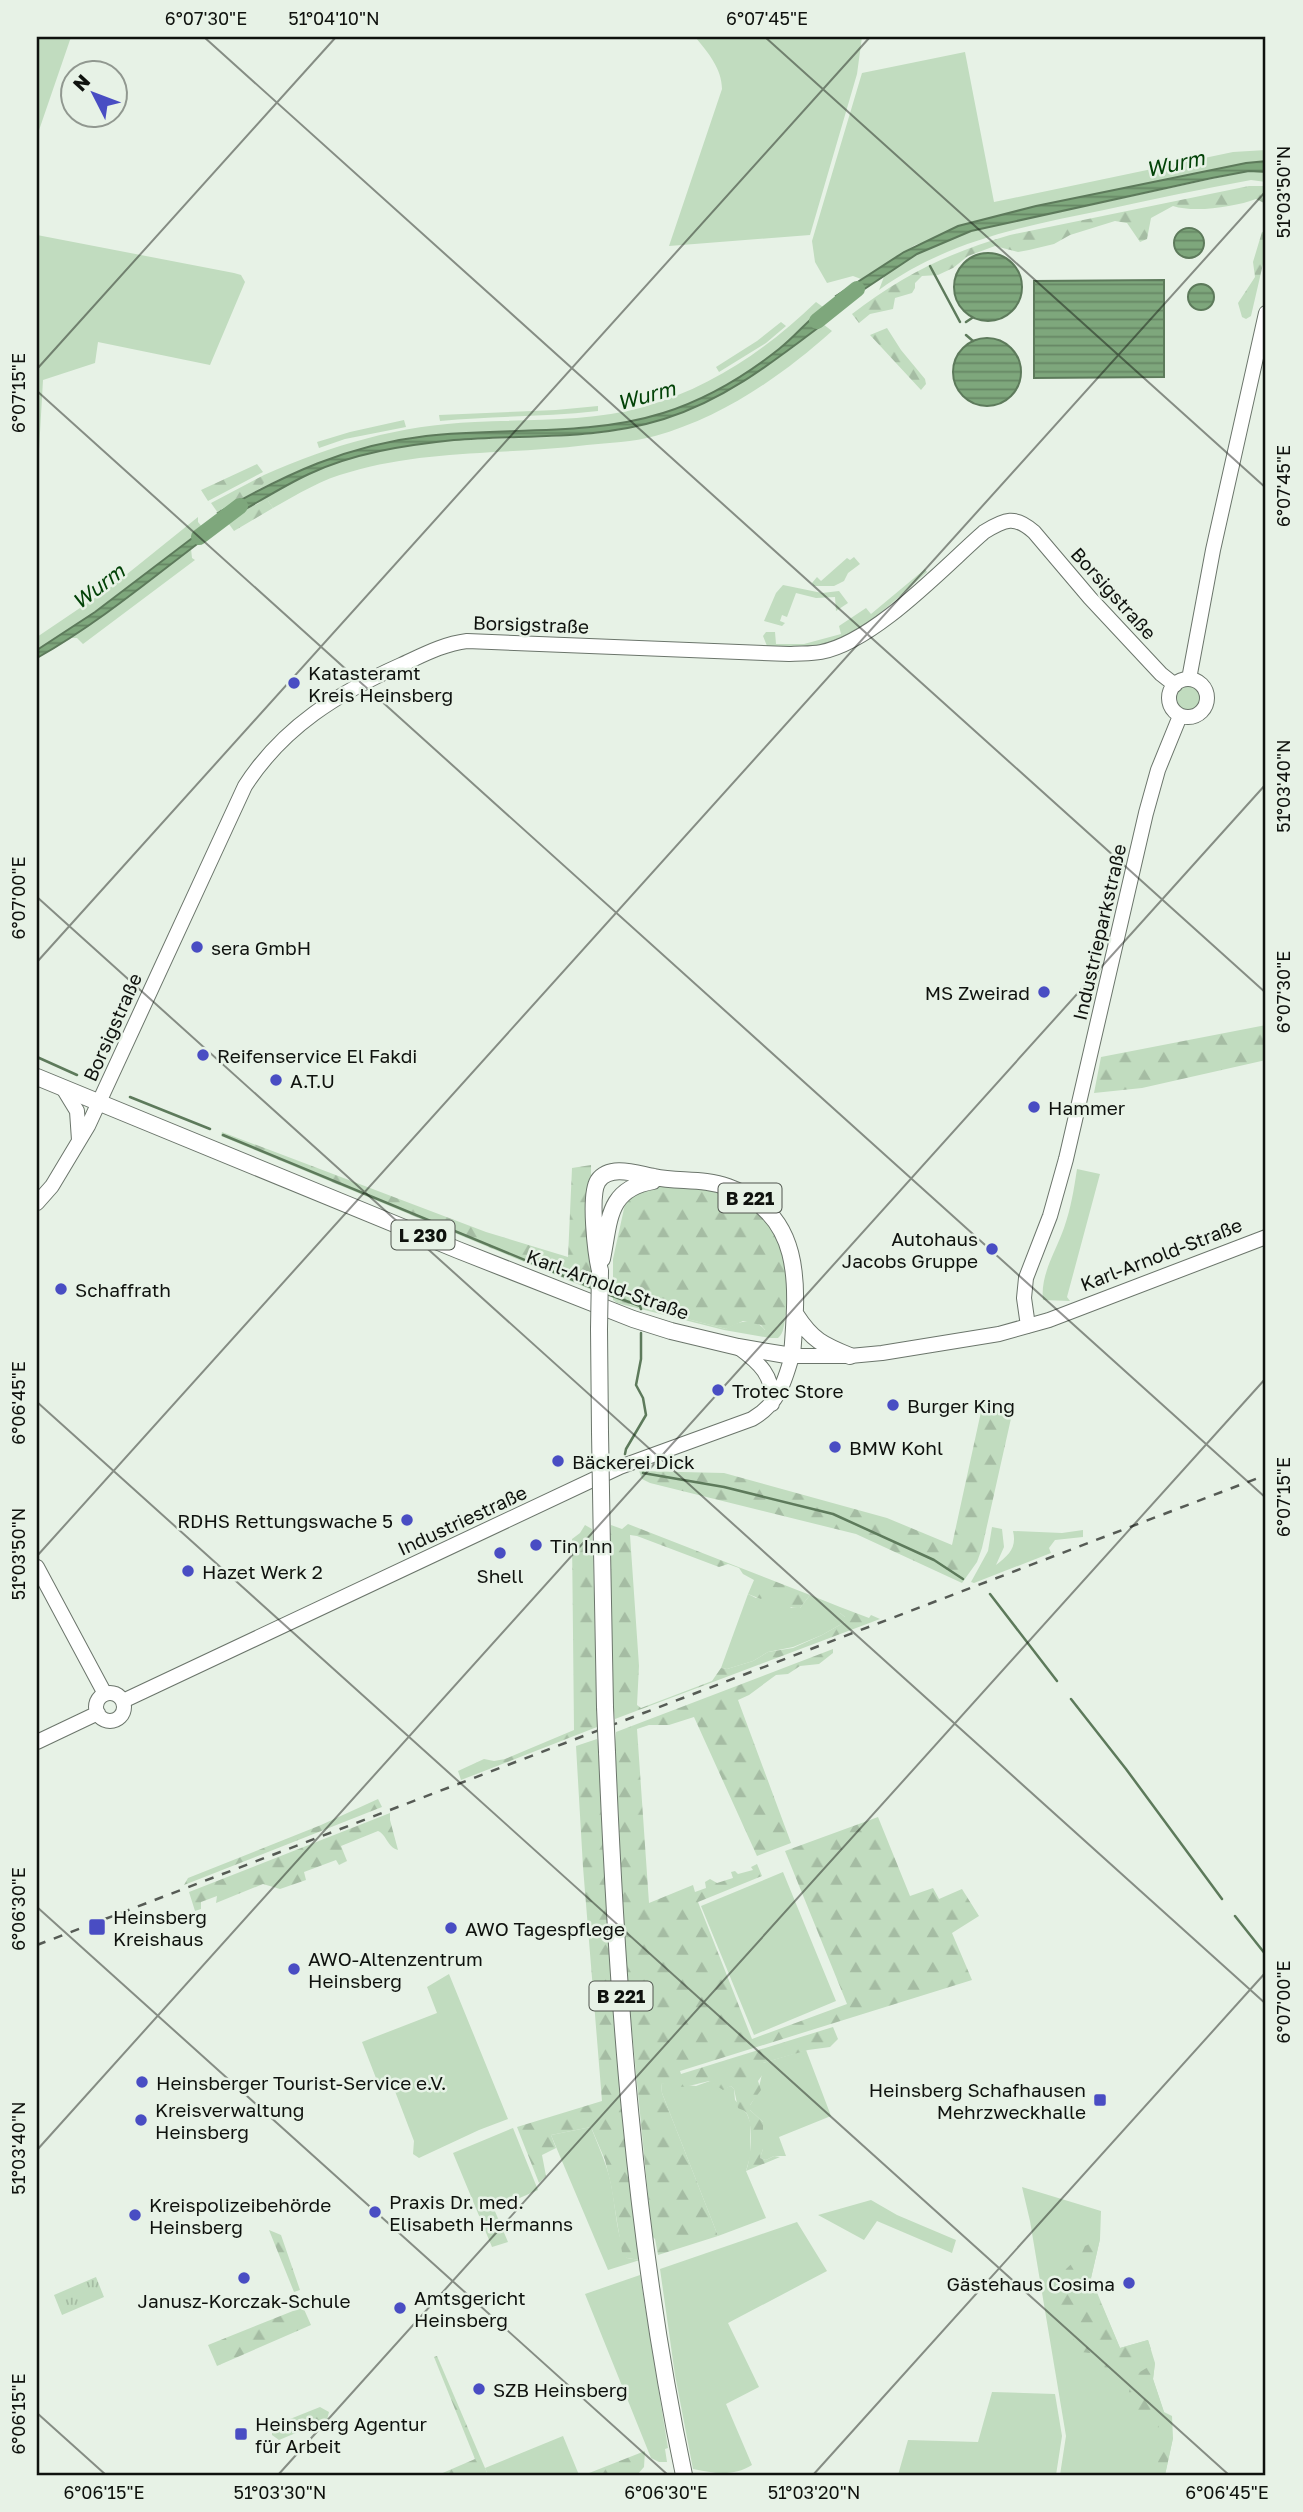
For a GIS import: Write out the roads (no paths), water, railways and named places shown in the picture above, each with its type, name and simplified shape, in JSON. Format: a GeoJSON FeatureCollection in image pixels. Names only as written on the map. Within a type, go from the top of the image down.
{"type":"FeatureCollection","features":[{"type":"Feature","properties":{"kind":"main road","name":"Karl-Arnold-Straße"},"geometry":{"type":"LineString","coordinates":[[37,1077],[633,1319],[738,1347],[792,1356]]}},
{"type":"Feature","properties":{"kind":"main road","name":"B 221"},"geometry":{"type":"LineString","coordinates":[[684,2475],[645,2238],[620,1984],[607,1752],[600,1432],[600,1271],[595,1232],[598,1182],[606,1175],[616,1172],[710,1182],[745,1195],[769,1213],[780,1229],[793,1258],[796,1315],[792,1356]]}},
{"type":"Feature","properties":{"kind":"main road","name":"B 221"},"geometry":{"type":"LineString","coordinates":[[600,1271],[612,1211],[617,1199],[631,1186],[662,1179]]}},
{"type":"Feature","properties":{"kind":"main road"},"geometry":{"type":"LineString","coordinates":[[796,1315],[813,1338],[850,1356]]}},
{"type":"Feature","properties":{"kind":"street"},"geometry":{"type":"LineString","coordinates":[[1182,682],[1203,686],[1207,696],[1199,714],[1180,716],[1171,708],[1169,695],[1182,682],[1266,313]]}},
{"type":"Feature","properties":{"kind":"street","name":"Borsigstraße"},"geometry":{"type":"LineString","coordinates":[[37,1203],[52,1186],[99,1102],[245,786],[281,740],[313,712],[371,678],[448,643],[486,641],[789,654],[822,652],[860,637],[880,623],[984,532],[1010,520],[1025,524],[1034,532],[1161,674],[1182,682]]}},
{"type":"Feature","properties":{"kind":"street","name":"Industrieparkstraße"},"geometry":{"type":"LineString","coordinates":[[1028,1326],[1024,1298],[1026,1278],[1050,1216],[1066,1160],[1146,813],[1158,770],[1180,716]]}},
{"type":"Feature","properties":{"kind":"street"},"geometry":{"type":"LineString","coordinates":[[63,1088],[77,1111],[79,1141]]}},
{"type":"Feature","properties":{"kind":"street","name":"Karl-Arnold-Straße"},"geometry":{"type":"LineString","coordinates":[[792,1356],[850,1356],[927,1347],[999,1334],[1028,1326],[1266,1237]]}},
{"type":"Feature","properties":{"kind":"street"},"geometry":{"type":"LineString","coordinates":[[738,1347],[766,1371],[773,1392],[772,1404]]}},
{"type":"Feature","properties":{"kind":"street"},"geometry":{"type":"LineString","coordinates":[[772,1404],[784,1386],[792,1356]]}},
{"type":"Feature","properties":{"kind":"street","name":"Industriestraße"},"geometry":{"type":"LineString","coordinates":[[122,1701],[620,1467],[752,1419],[772,1404]]}},
{"type":"Feature","properties":{"kind":"street"},"geometry":{"type":"LineString","coordinates":[[37,1567],[105,1694]]}},
{"type":"Feature","properties":{"kind":"street"},"geometry":{"type":"LineString","coordinates":[[105,1694],[118,1696],[122,1701],[124,1708],[116,1720],[102,1718],[98,1713],[96,1706],[105,1694]]}},
{"type":"Feature","properties":{"kind":"street"},"geometry":{"type":"LineString","coordinates":[[37,1742],[98,1713]]}},
{"type":"Feature","properties":{"kind":"waterway"},"geometry":{"type":"LineString","coordinates":[[930,266],[960,322]]}},
{"type":"Feature","properties":{"kind":"waterway","name":"Wurm"},"geometry":{"type":"LineString","coordinates":[[817,321],[857,289]]}},
{"type":"Feature","properties":{"kind":"waterway"},"geometry":{"type":"LineString","coordinates":[[966,322],[972,318]]}},
{"type":"Feature","properties":{"kind":"waterway"},"geometry":{"type":"LineString","coordinates":[[966,335],[973,341]]}},
{"type":"Feature","properties":{"kind":"waterway","name":"Wurm"},"geometry":{"type":"LineString","coordinates":[[199,537],[240,506]]}},
{"type":"Feature","properties":{"kind":"waterway"},"geometry":{"type":"LineString","coordinates":[[37,1057],[77,1075]]}},
{"type":"Feature","properties":{"kind":"waterway"},"geometry":{"type":"LineString","coordinates":[[130,1097],[210,1129]]}},
{"type":"Feature","properties":{"kind":"waterway"},"geometry":{"type":"LineString","coordinates":[[223,1135],[595,1289]]}},
{"type":"Feature","properties":{"kind":"waterway"},"geometry":{"type":"LineString","coordinates":[[607,1294],[640,1306],[641,1309]]}},
{"type":"Feature","properties":{"kind":"waterway"},"geometry":{"type":"LineString","coordinates":[[625,1454],[646,1415],[643,1398],[636,1385],[641,1359],[641,1333]]}},
{"type":"Feature","properties":{"kind":"waterway"},"geometry":{"type":"LineString","coordinates":[[643,1473],[724,1487],[833,1514],[934,1560],[963,1579]]}},
{"type":"Feature","properties":{"kind":"waterway"},"geometry":{"type":"LineString","coordinates":[[990,1594],[1057,1681]]}},
{"type":"Feature","properties":{"kind":"waterway"},"geometry":{"type":"LineString","coordinates":[[1071,1699],[1222,1899]]}},
{"type":"Feature","properties":{"kind":"waterway"},"geometry":{"type":"LineString","coordinates":[[1235,1916],[1266,1955]]}},
{"type":"Feature","properties":{"kind":"railway"},"geometry":{"type":"LineString","coordinates":[[37,1945],[1266,1475]]}},
{"type":"Feature","properties":{"kind":"place","name":"Katasteramt Kreis Heinsberg"},"geometry":{"type":"Point","coordinates":[294,683]}},
{"type":"Feature","properties":{"kind":"place","name":"sera GmbH"},"geometry":{"type":"Point","coordinates":[197,947]}},
{"type":"Feature","properties":{"kind":"place","name":"MS Zweirad"},"geometry":{"type":"Point","coordinates":[1044,992]}},
{"type":"Feature","properties":{"kind":"place","name":"Reifenservice El Fakdi"},"geometry":{"type":"Point","coordinates":[203,1055]}},
{"type":"Feature","properties":{"kind":"place","name":"A.T.U"},"geometry":{"type":"Point","coordinates":[276,1080]}},
{"type":"Feature","properties":{"kind":"place","name":"Hammer"},"geometry":{"type":"Point","coordinates":[1034,1107]}},
{"type":"Feature","properties":{"kind":"place","name":"Autohaus Jacobs Gruppe"},"geometry":{"type":"Point","coordinates":[992,1249]}},
{"type":"Feature","properties":{"kind":"place","name":"Schaffrath"},"geometry":{"type":"Point","coordinates":[61,1289]}},
{"type":"Feature","properties":{"kind":"place","name":"Trotec Store"},"geometry":{"type":"Point","coordinates":[718,1390]}},
{"type":"Feature","properties":{"kind":"place","name":"Burger King"},"geometry":{"type":"Point","coordinates":[893,1405]}},
{"type":"Feature","properties":{"kind":"place","name":"BMW Kohl"},"geometry":{"type":"Point","coordinates":[835,1447]}},
{"type":"Feature","properties":{"kind":"place","name":"Bäckerei Dick"},"geometry":{"type":"Point","coordinates":[558,1461]}},
{"type":"Feature","properties":{"kind":"place","name":"RDHS Rettungswache 5"},"geometry":{"type":"Point","coordinates":[407,1520]}},
{"type":"Feature","properties":{"kind":"place","name":"Tin Inn"},"geometry":{"type":"Point","coordinates":[536,1545]}},
{"type":"Feature","properties":{"kind":"place","name":"Shell"},"geometry":{"type":"Point","coordinates":[500,1553]}},
{"type":"Feature","properties":{"kind":"place","name":"Hazet Werk 2"},"geometry":{"type":"Point","coordinates":[188,1571]}},
{"type":"Feature","properties":{"kind":"place","name":"Heinsberg Kreishaus"},"geometry":{"type":"Point","coordinates":[97,1927]}},
{"type":"Feature","properties":{"kind":"place","name":"AWO Tagespflege"},"geometry":{"type":"Point","coordinates":[451,1928]}},
{"type":"Feature","properties":{"kind":"place","name":"AWO-Altenzentrum Heinsberg"},"geometry":{"type":"Point","coordinates":[294,1969]}},
{"type":"Feature","properties":{"kind":"place","name":"Heinsberger Tourist-Service e.V."},"geometry":{"type":"Point","coordinates":[142,2082]}},
{"type":"Feature","properties":{"kind":"place","name":"Heinsberg Schafhausen Mehrzweckhalle"},"geometry":{"type":"Point","coordinates":[1100,2100]}},
{"type":"Feature","properties":{"kind":"place","name":"Kreisverwaltung Heinsberg"},"geometry":{"type":"Point","coordinates":[141,2120]}},
{"type":"Feature","properties":{"kind":"place","name":"Praxis Dr. med. Elisabeth Hermanns"},"geometry":{"type":"Point","coordinates":[375,2212]}},
{"type":"Feature","properties":{"kind":"place","name":"Kreispolizeibehörde Heinsberg"},"geometry":{"type":"Point","coordinates":[135,2215]}},
{"type":"Feature","properties":{"kind":"place","name":"Janusz-Korczak-Schule"},"geometry":{"type":"Point","coordinates":[244,2278]}},
{"type":"Feature","properties":{"kind":"place","name":"Gästehaus Cosima"},"geometry":{"type":"Point","coordinates":[1129,2283]}},
{"type":"Feature","properties":{"kind":"place","name":"Amtsgericht Heinsberg"},"geometry":{"type":"Point","coordinates":[400,2308]}},
{"type":"Feature","properties":{"kind":"place","name":"SZB Heinsberg"},"geometry":{"type":"Point","coordinates":[479,2389]}},
{"type":"Feature","properties":{"kind":"place","name":"Heinsberg Agentur für Arbeit"},"geometry":{"type":"Point","coordinates":[241,2434]}}]}
